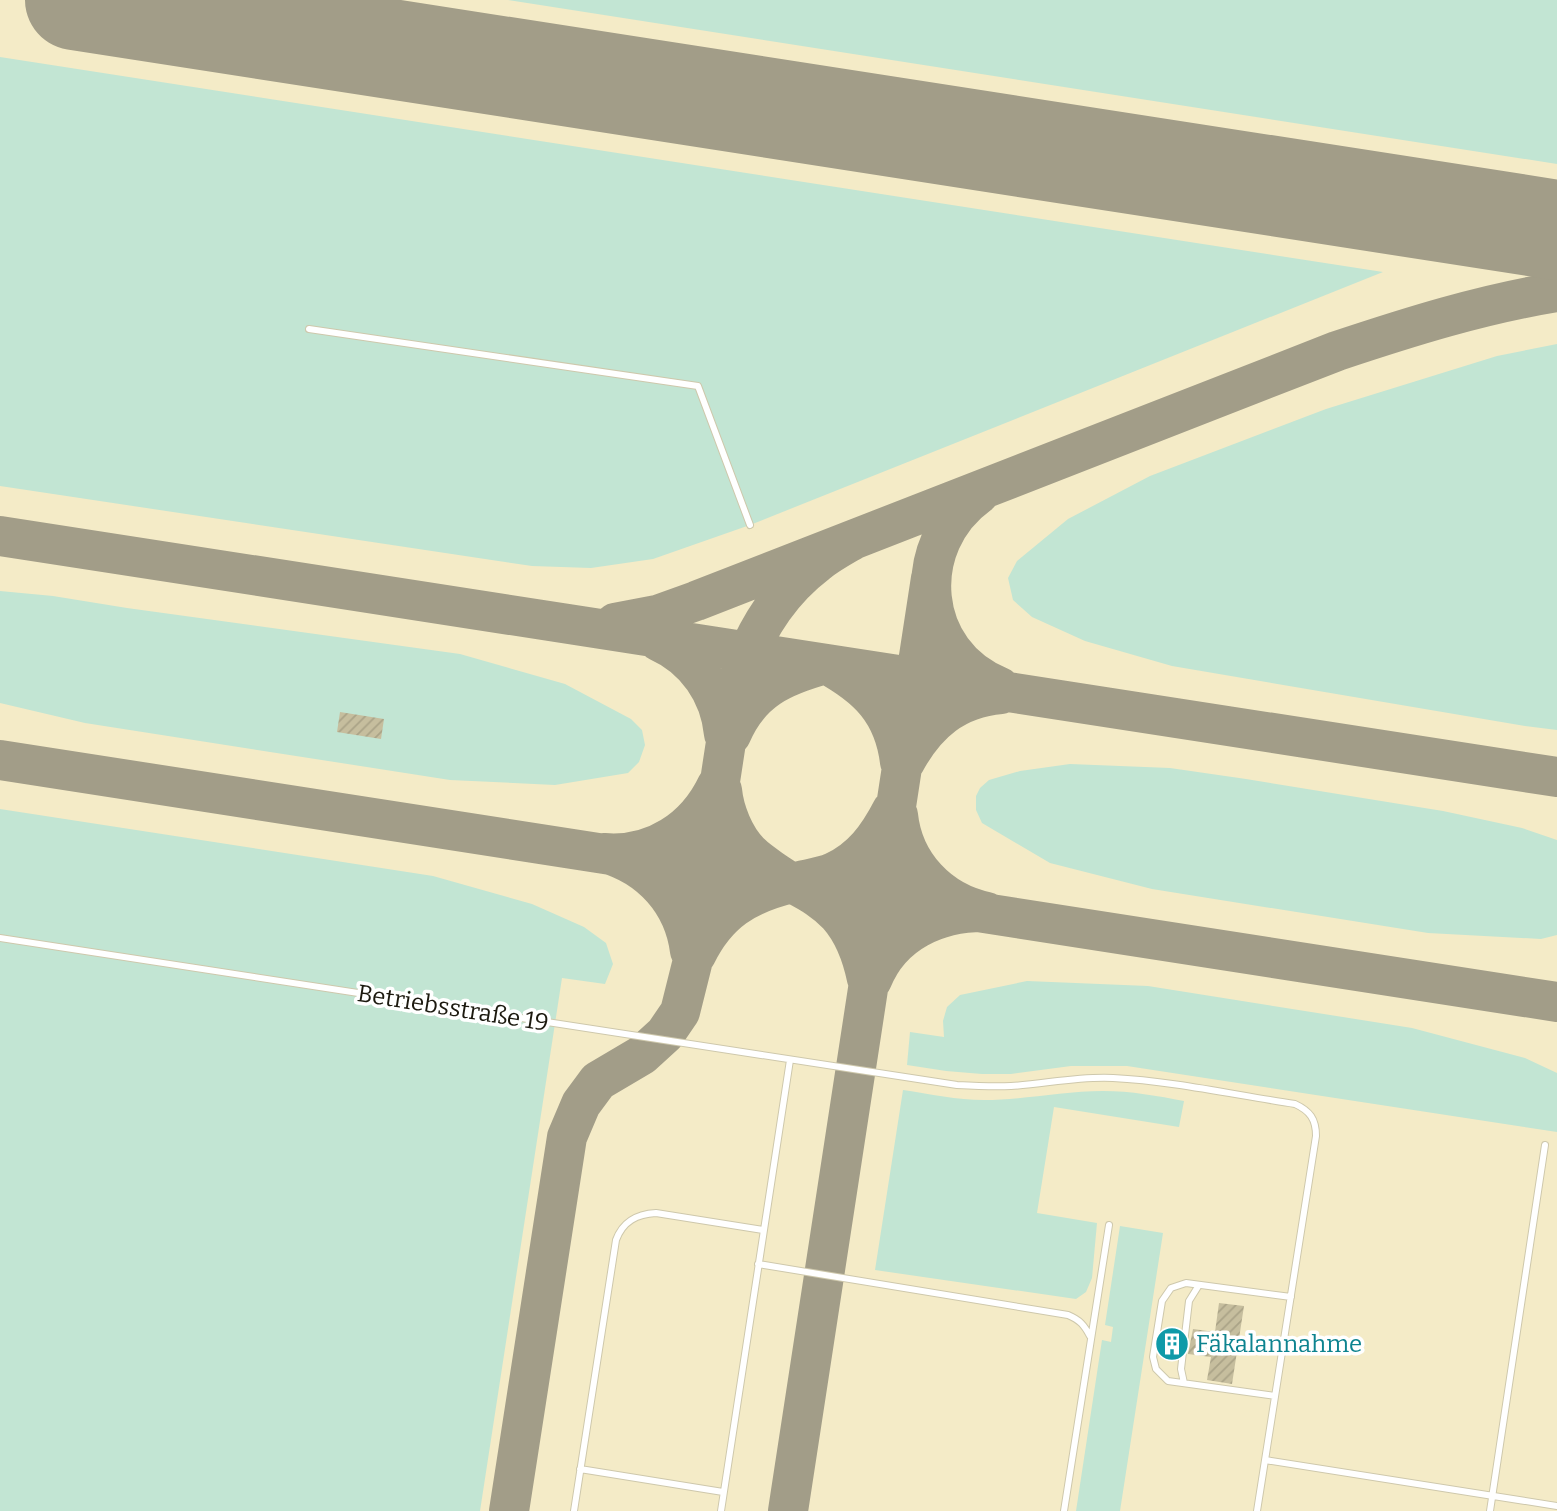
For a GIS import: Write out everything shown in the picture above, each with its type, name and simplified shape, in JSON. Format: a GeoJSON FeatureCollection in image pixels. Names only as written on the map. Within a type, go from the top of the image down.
{"type":"FeatureCollection","features":[{"type":"Feature","properties":{"kind":"lane"},"geometry":{"type":"LineString","coordinates":[[309,329],[698,386],[750,525]]}},
{"type":"Feature","properties":{"kind":"lane","name":"Betriebsstraße 19"},"geometry":{"type":"LineString","coordinates":[[0,938],[957,1085],[1009,1086],[1113,1078],[1295,1104],[1312,1116],[1316,1136],[1291,1297]]}},
{"type":"Feature","properties":{"kind":"lane"},"geometry":{"type":"LineString","coordinates":[[720,1511],[790,1060]]}},
{"type":"Feature","properties":{"kind":"lane"},"geometry":{"type":"LineString","coordinates":[[1490,1511],[1545,1145]]}},
{"type":"Feature","properties":{"kind":"lane"},"geometry":{"type":"LineString","coordinates":[[574,1511],[616,1240],[620,1230],[636,1217],[656,1213],[764,1230]]}},
{"type":"Feature","properties":{"kind":"lane"},"geometry":{"type":"LineString","coordinates":[[1064,1511],[1109,1225]]}},
{"type":"Feature","properties":{"kind":"lane"},"geometry":{"type":"LineString","coordinates":[[758,1264],[1068,1315],[1084,1324],[1090,1336]]}},
{"type":"Feature","properties":{"kind":"lane"},"geometry":{"type":"LineString","coordinates":[[1257,1511],[1291,1297],[1186,1283],[1171,1289],[1162,1301],[1153,1357],[1156,1370],[1168,1381],[1275,1396]]}},
{"type":"Feature","properties":{"kind":"lane"},"geometry":{"type":"LineString","coordinates":[[1184,1383],[1181,1369],[1189,1301],[1199,1285]]}},
{"type":"Feature","properties":{"kind":"lane"},"geometry":{"type":"LineString","coordinates":[[1265,1460],[1557,1506]]}},
{"type":"Feature","properties":{"kind":"lane"},"geometry":{"type":"LineString","coordinates":[[580,1469],[723,1492]]}},
{"type":"Feature","properties":{"kind":"shaded area"},"geometry":{"type":"Polygon","coordinates":[[[0,0],[1557,0],[1557,1511],[0,1511],[0,0]]]}},
{"type":"Feature","properties":{"kind":"green space"},"geometry":{"type":"Polygon","coordinates":[[[508,0],[1557,0],[1557,164],[508,0]]]}},
{"type":"Feature","properties":{"kind":"green space"},"geometry":{"type":"Polygon","coordinates":[[[0,57],[1383,272],[750,525],[653,559],[591,568],[532,566],[0,486],[0,57]]]}},
{"type":"Feature","properties":{"kind":"green space"},"geometry":{"type":"Polygon","coordinates":[[[1557,344],[1557,730],[1172,666],[1085,641],[1032,617],[1013,600],[1008,578],[1017,561],[1068,519],[1150,476],[1326,409],[1497,356],[1557,344]]]}},
{"type":"Feature","properties":{"kind":"green space"},"geometry":{"type":"Polygon","coordinates":[[[0,591],[53,596],[460,654],[565,684],[631,719],[642,730],[645,745],[639,762],[628,773],[555,785],[450,780],[85,723],[0,703],[0,591]]]}},
{"type":"Feature","properties":{"kind":"green space"},"geometry":{"type":"Polygon","coordinates":[[[1070,764],[1170,768],[1246,779],[1443,811],[1522,828],[1557,840],[1557,935],[1541,939],[1428,933],[1152,889],[1050,863],[982,823],[976,810],[976,796],[989,780],[1020,771],[1070,764]]]}},
{"type":"Feature","properties":{"kind":"green space"},"geometry":{"type":"Polygon","coordinates":[[[0,809],[433,876],[532,904],[584,927],[606,943],[613,964],[605,984],[562,978],[480,1511],[0,1511],[0,809]]]}},
{"type":"Feature","properties":{"kind":"green space"},"geometry":{"type":"Polygon","coordinates":[[[1027,981],[1148,986],[1412,1028],[1525,1058],[1557,1073],[1557,1132],[1127,1066],[1071,1066],[1011,1074],[982,1074],[907,1065],[910,1032],[944,1037],[943,1021],[947,1007],[960,995],[1027,981]]]}},
{"type":"Feature","properties":{"kind":"green space"},"geometry":{"type":"Polygon","coordinates":[[[903,1090],[984,1100],[1113,1091],[1184,1101],[1179,1127],[1054,1107],[1037,1213],[1097,1223],[1092,1278],[1086,1292],[1076,1299],[875,1270],[903,1090]]]}},
{"type":"Feature","properties":{"kind":"green space"},"geometry":{"type":"Polygon","coordinates":[[[1120,1226],[1163,1233],[1120,1511],[1076,1511],[1102,1340],[1111,1342],[1113,1327],[1105,1325],[1120,1226]]]}},
{"type":"Feature","properties":{"kind":"building"},"geometry":{"type":"Polygon","coordinates":[[[340,712],[384,719],[381,739],[337,732],[340,712]]]}},
{"type":"Feature","properties":{"kind":"building"},"geometry":{"type":"Polygon","coordinates":[[[1219,1303],[1244,1306],[1232,1384],[1207,1380],[1211,1357],[1188,1354],[1193,1329],[1215,1332],[1219,1303]]]}},
{"type":"Feature","properties":{"kind":"building"},"geometry":{"type":"Polygon","coordinates":[[[1162,1335],[1179,1338],[1177,1352],[1160,1350],[1162,1335]]]}},
{"type":"Feature","properties":{"kind":"taxiway"},"geometry":{"type":"LineString","coordinates":[[615,623],[657,615],[696,601],[1337,351],[1473,310],[1557,292]]}},
{"type":"Feature","properties":{"kind":"taxiway"},"geometry":{"type":"LineString","coordinates":[[979,494],[956,516],[941,541],[933,569],[932,597],[938,625],[952,650],[972,671],[1000,687]]}},
{"type":"Feature","properties":{"kind":"taxiway"},"geometry":{"type":"LineString","coordinates":[[0,536],[1557,777]]}},
{"type":"Feature","properties":{"kind":"taxiway"},"geometry":{"type":"LineString","coordinates":[[509,1511],[567,1137],[581,1104],[598,1081],[642,1055],[665,1034],[680,1012],[692,964],[732,703],[744,663],[762,626],[786,592],[821,560],[853,540]]}},
{"type":"Feature","properties":{"kind":"taxiway"},"geometry":{"type":"LineString","coordinates":[[788,1511],[931,578]]}},
{"type":"Feature","properties":{"kind":"taxiway"},"geometry":{"type":"LineString","coordinates":[[658,641],[684,657],[704,678],[717,705],[724,734]]}},
{"type":"Feature","properties":{"kind":"taxiway"},"geometry":{"type":"LineString","coordinates":[[731,735],[748,707],[769,687],[795,674],[826,664],[854,682],[876,703],[892,729],[900,762]]}},
{"type":"Feature","properties":{"kind":"taxiway"},"geometry":{"type":"LineString","coordinates":[[905,762],[922,735],[944,715],[970,701],[1001,694]]}},
{"type":"Feature","properties":{"kind":"taxiway"},"geometry":{"type":"LineString","coordinates":[[0,760],[1557,1002]]}},
{"type":"Feature","properties":{"kind":"taxiway"},"geometry":{"type":"LineString","coordinates":[[690,951],[681,917],[662,889],[636,867],[604,853],[640,850],[671,837],[698,815],[717,785]]}},
{"type":"Feature","properties":{"kind":"taxiway"},"geometry":{"type":"LineString","coordinates":[[722,790],[731,823],[744,847],[765,865],[818,898],[838,915],[857,945],[867,979]]}},
{"type":"Feature","properties":{"kind":"taxiway"},"geometry":{"type":"LineString","coordinates":[[696,955],[723,916],[747,899],[776,887],[829,874],[853,861],[875,838],[892,810]]}},
{"type":"Feature","properties":{"kind":"taxiway"},"geometry":{"type":"LineString","coordinates":[[872,980],[891,949],[918,928],[951,915],[987,912],[954,900],[926,878],[907,849],[898,815]]}},
{"type":"Feature","properties":{"kind":"runway"},"geometry":{"type":"LineString","coordinates":[[75,0],[1557,230]]}},
{"type":"Feature","properties":{"kind":"place","name":"Fäkalannahme"},"geometry":{"type":"Point","coordinates":[1172,1344]}}]}
